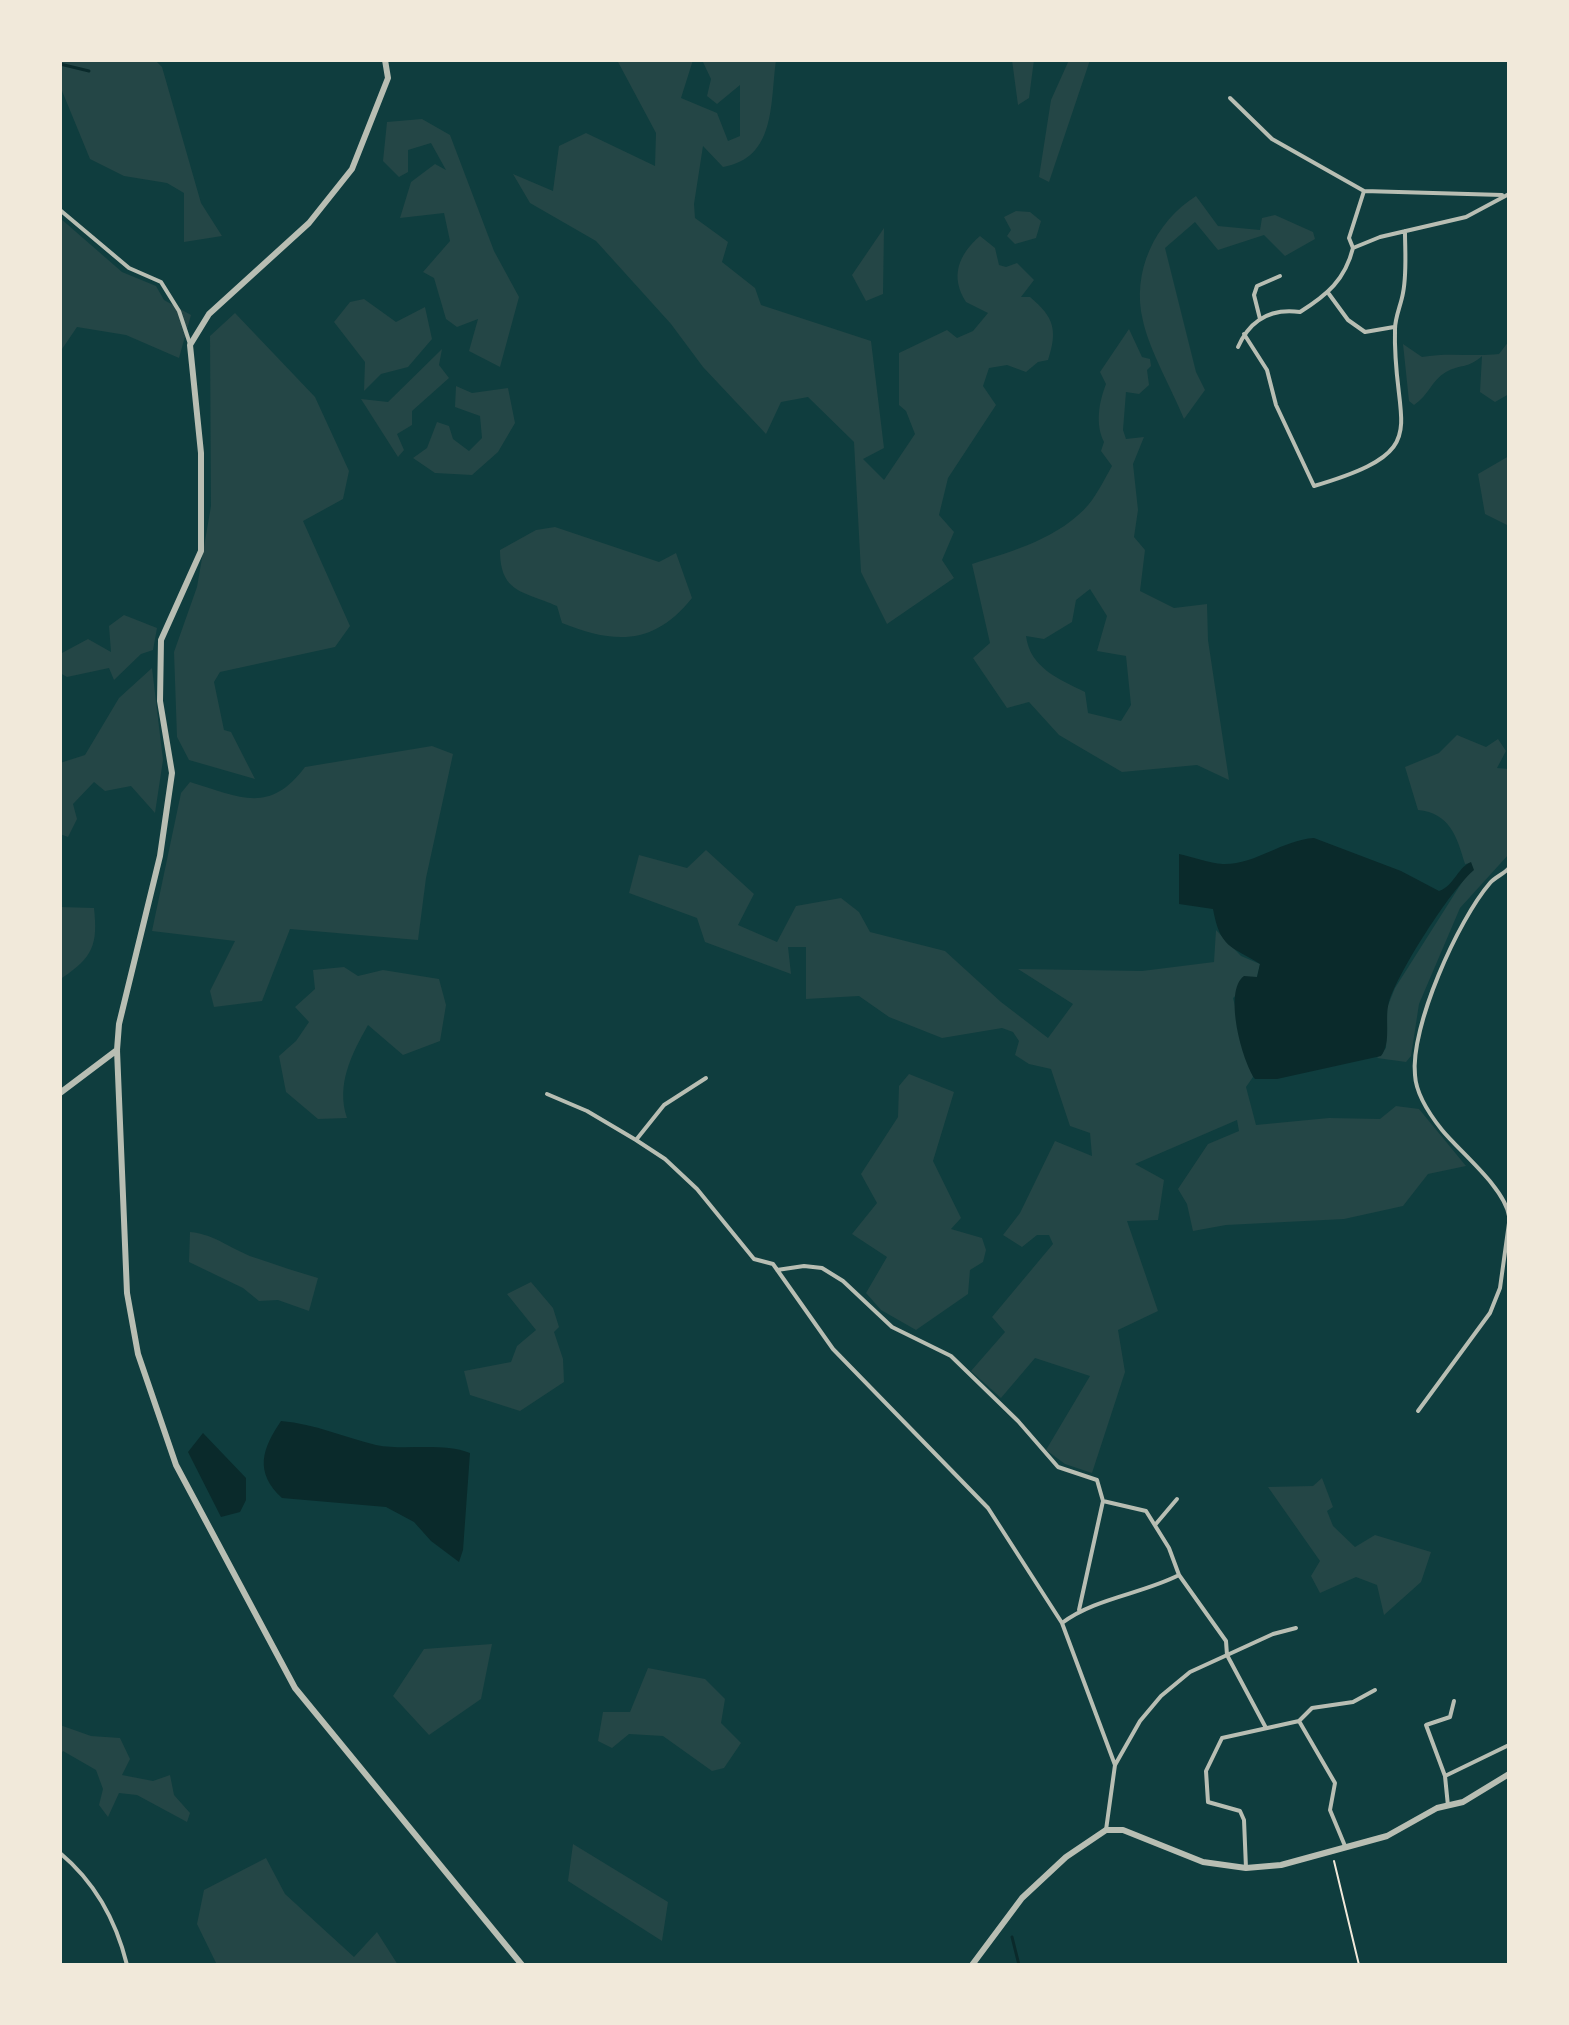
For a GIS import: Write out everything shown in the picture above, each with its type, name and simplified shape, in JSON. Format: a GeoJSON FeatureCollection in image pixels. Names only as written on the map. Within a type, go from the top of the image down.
{"type":"FeatureCollection","features":[{"type":"Feature","properties":{"kind":"street"},"geometry":{"type":"LineString","coordinates":[[190,345],[209,314],[309,223],[352,169],[388,78],[385,60]]}},
{"type":"Feature","properties":{"kind":"street"},"geometry":{"type":"LineString","coordinates":[[1230,98],[1272,139],[1364,191],[1507,194]]}},
{"type":"Feature","properties":{"kind":"street"},"geometry":{"type":"LineString","coordinates":[[1238,347],[1244,334],[1260,319],[1284,310],[1300,312],[1329,294],[1349,266],[1353,248],[1349,238],[1364,191]]}},
{"type":"Feature","properties":{"kind":"street"},"geometry":{"type":"LineString","coordinates":[[1353,248],[1405,231],[1466,217],[1507,194]]}},
{"type":"Feature","properties":{"kind":"street"},"geometry":{"type":"LineString","coordinates":[[60,210],[129,268],[161,282],[179,311],[190,345],[201,453],[201,551],[161,640],[160,701],[172,773],[160,856],[119,1024],[117,1050],[127,1293],[138,1354],[176,1465],[295,1688],[522,1965]]}},
{"type":"Feature","properties":{"kind":"street"},"geometry":{"type":"LineString","coordinates":[[1244,334],[1267,370],[1276,405],[1314,486],[1354,474],[1394,450],[1404,422],[1394,327],[1404,291],[1405,231]]}},
{"type":"Feature","properties":{"kind":"street"},"geometry":{"type":"LineString","coordinates":[[1260,319],[1254,295],[1257,286],[1262,281],[1280,276]]}},
{"type":"Feature","properties":{"kind":"street"},"geometry":{"type":"LineString","coordinates":[[1329,294],[1348,320],[1365,332],[1394,327]]}},
{"type":"Feature","properties":{"kind":"street"},"geometry":{"type":"LineString","coordinates":[[1509,870],[1492,880],[1459,929],[1419,1028],[1414,1073],[1416,1086],[1440,1128],[1501,1196],[1509,1216]]}},
{"type":"Feature","properties":{"kind":"street"},"geometry":{"type":"LineString","coordinates":[[60,1093],[117,1050]]}},
{"type":"Feature","properties":{"kind":"street"},"geometry":{"type":"LineString","coordinates":[[636,1140],[664,1105],[706,1078]]}},
{"type":"Feature","properties":{"kind":"street"},"geometry":{"type":"LineString","coordinates":[[547,1094],[587,1111],[636,1140],[665,1159],[697,1189],[754,1259],[773,1264],[833,1349],[988,1508],[1062,1623],[1115,1765]]}},
{"type":"Feature","properties":{"kind":"street"},"geometry":{"type":"LineString","coordinates":[[1418,1411],[1490,1313],[1500,1288],[1509,1223]]}},
{"type":"Feature","properties":{"kind":"street"},"geometry":{"type":"LineString","coordinates":[[777,1270],[804,1266],[822,1268],[843,1281],[892,1327],[951,1356],[1018,1421],[1058,1467],[1097,1480],[1103,1501],[1079,1610]]}},
{"type":"Feature","properties":{"kind":"street"},"geometry":{"type":"LineString","coordinates":[[1500,1288],[1509,1292]]}},
{"type":"Feature","properties":{"kind":"street"},"geometry":{"type":"LineString","coordinates":[[1155,1526],[1177,1499]]}},
{"type":"Feature","properties":{"kind":"street"},"geometry":{"type":"LineString","coordinates":[[1103,1501],[1146,1511],[1179,1575],[1226,1641],[1227,1655],[1266,1728]]}},
{"type":"Feature","properties":{"kind":"street"},"geometry":{"type":"LineString","coordinates":[[1062,1623],[1079,1610],[1149,1590],[1179,1575]]}},
{"type":"Feature","properties":{"kind":"street"},"geometry":{"type":"LineString","coordinates":[[1106,1830],[1115,1765],[1140,1721],[1161,1696],[1190,1672],[1273,1634],[1296,1628]]}},
{"type":"Feature","properties":{"kind":"street"},"geometry":{"type":"LineString","coordinates":[[1246,1868],[1244,1820],[1240,1811],[1208,1802],[1206,1771],[1222,1738],[1299,1721],[1312,1708],[1330,1708],[1353,1702],[1375,1690]]}},
{"type":"Feature","properties":{"kind":"street"},"geometry":{"type":"LineString","coordinates":[[1448,1806],[1445,1776],[1426,1725],[1450,1717],[1454,1701]]}},
{"type":"Feature","properties":{"kind":"street"},"geometry":{"type":"LineString","coordinates":[[1299,1721],[1335,1783],[1330,1810],[1346,1849]]}},
{"type":"Feature","properties":{"kind":"street"},"geometry":{"type":"LineString","coordinates":[[1445,1776],[1509,1745]]}},
{"type":"Feature","properties":{"kind":"street"},"geometry":{"type":"LineString","coordinates":[[972,1965],[1022,1898],[1066,1857],[1106,1830],[1123,1830],[1203,1862],[1246,1868],[1281,1865],[1387,1836],[1437,1808],[1463,1802],[1509,1774]]}},
{"type":"Feature","properties":{"kind":"street"},"geometry":{"type":"LineString","coordinates":[[60,1853],[84,1873],[118,1929],[127,1965]]}},
{"type":"Feature","properties":{"kind":"path"},"geometry":{"type":"LineString","coordinates":[[1332,1852],[1359,1965]]}},
{"type":"Feature","properties":{"kind":"shaded area"},"geometry":{"type":"Polygon","coordinates":[[[60,60],[155,60],[162,67],[201,203],[222,236],[184,242],[184,193],[167,183],[124,176],[90,159],[60,86],[60,60]]]}},
{"type":"Feature","properties":{"kind":"shaded area"},"geometry":{"type":"Polygon","coordinates":[[[617,60],[693,60],[681,98],[717,113],[728,141],[740,136],[740,85],[717,104],[707,96],[711,79],[702,60],[776,60],[771,111],[761,141],[753,153],[740,162],[723,167],[703,146],[694,204],[695,218],[728,242],[722,262],[755,288],[761,305],[871,341],[884,448],[863,459],[884,480],[915,434],[906,411],[899,405],[899,353],[947,330],[957,338],[973,331],[988,313],[966,302],[958,284],[959,267],[972,243],[980,236],[995,248],[999,265],[1006,267],[1017,263],[1034,280],[1021,297],[1030,297],[1052,325],[1053,340],[1048,360],[1038,362],[1026,372],[1007,365],[989,368],[983,386],[996,405],[948,478],[939,515],[954,532],[942,560],[954,578],[887,624],[861,572],[854,442],[808,397],[781,402],[766,434],[703,367],[671,324],[596,241],[530,203],[513,174],[553,191],[559,146],[586,133],[655,166],[656,133],[617,60]]]}},
{"type":"Feature","properties":{"kind":"shaded area"},"geometry":{"type":"Polygon","coordinates":[[[1012,60],[1034,60],[1029,98],[1018,105],[1012,60]]]}},
{"type":"Feature","properties":{"kind":"shaded area"},"geometry":{"type":"Polygon","coordinates":[[[1069,60],[1090,60],[1049,182],[1039,177],[1051,100],[1069,60]]]}},
{"type":"Feature","properties":{"kind":"shaded area"},"geometry":{"type":"Polygon","coordinates":[[[422,119],[450,135],[494,251],[519,297],[500,367],[469,351],[478,319],[457,327],[446,319],[434,278],[423,272],[450,241],[444,213],[400,218],[411,182],[435,164],[446,170],[431,143],[408,150],[408,172],[399,177],[383,161],[387,122],[422,119]]]}},
{"type":"Feature","properties":{"kind":"shaded area"},"geometry":{"type":"Polygon","coordinates":[[[1196,196],[1218,226],[1260,230],[1262,218],[1275,215],[1313,232],[1315,239],[1285,256],[1264,235],[1218,250],[1195,222],[1165,248],[1196,372],[1205,390],[1184,419],[1146,333],[1140,284],[1158,234],[1181,207],[1196,196]]]}},
{"type":"Feature","properties":{"kind":"shaded area"},"geometry":{"type":"Polygon","coordinates":[[[1016,211],[1030,212],[1041,221],[1036,238],[1015,244],[1007,236],[1011,230],[1004,217],[1016,211]]]}},
{"type":"Feature","properties":{"kind":"shaded area"},"geometry":{"type":"Polygon","coordinates":[[[60,218],[122,272],[156,286],[164,300],[191,315],[179,358],[126,335],[77,327],[60,352],[60,218]]]}},
{"type":"Feature","properties":{"kind":"shaded area"},"geometry":{"type":"Polygon","coordinates":[[[884,228],[883,294],[866,301],[852,275],[884,228]]]}},
{"type":"Feature","properties":{"kind":"shaded area"},"geometry":{"type":"Polygon","coordinates":[[[364,299],[396,322],[425,307],[432,339],[408,367],[381,374],[364,391],[365,362],[334,322],[350,302],[364,299]]]}},
{"type":"Feature","properties":{"kind":"shaded area"},"geometry":{"type":"Polygon","coordinates":[[[235,313],[315,397],[349,471],[343,499],[303,521],[350,626],[335,647],[220,672],[214,682],[224,730],[231,732],[255,779],[189,760],[177,737],[174,652],[197,587],[211,506],[210,336],[235,313]]]}},
{"type":"Feature","properties":{"kind":"shaded area"},"geometry":{"type":"Polygon","coordinates":[[[1129,329],[1142,357],[1150,359],[1151,366],[1147,370],[1149,385],[1139,394],[1126,392],[1123,430],[1126,439],[1144,437],[1133,464],[1138,510],[1134,537],[1145,550],[1140,591],[1174,608],[1207,604],[1208,640],[1229,780],[1197,765],[1122,772],[1059,735],[1029,702],[1007,708],[973,658],[990,643],[972,564],[1035,542],[1064,526],[1089,504],[1112,466],[1101,451],[1104,442],[1099,413],[1106,384],[1100,372],[1129,329]],[[1090,589],[1076,600],[1072,622],[1044,639],[1026,636],[1033,656],[1047,671],[1085,692],[1088,713],[1121,721],[1131,705],[1126,656],[1097,651],[1107,616],[1090,589]]]}},
{"type":"Feature","properties":{"kind":"shaded area"},"geometry":{"type":"Polygon","coordinates":[[[1509,341],[1509,394],[1495,402],[1480,392],[1482,356],[1441,375],[1414,405],[1409,401],[1403,344],[1422,357],[1499,354],[1509,341]]]}},
{"type":"Feature","properties":{"kind":"shaded area"},"geometry":{"type":"Polygon","coordinates":[[[442,349],[439,365],[449,378],[412,411],[412,425],[397,434],[404,450],[398,457],[361,399],[388,402],[442,349]]]}},
{"type":"Feature","properties":{"kind":"shaded area"},"geometry":{"type":"Polygon","coordinates":[[[456,386],[472,393],[508,388],[515,423],[498,452],[472,475],[435,473],[413,458],[427,448],[437,422],[449,426],[453,439],[469,451],[482,438],[480,416],[455,407],[456,386]]]}},
{"type":"Feature","properties":{"kind":"shaded area"},"geometry":{"type":"Polygon","coordinates":[[[1509,456],[1509,526],[1485,514],[1478,474],[1509,456]]]}},
{"type":"Feature","properties":{"kind":"shaded area"},"geometry":{"type":"Polygon","coordinates":[[[555,527],[659,562],[676,553],[692,598],[678,614],[648,633],[616,637],[562,623],[557,606],[524,593],[509,583],[501,564],[500,550],[536,530],[555,527]]]}},
{"type":"Feature","properties":{"kind":"shaded area"},"geometry":{"type":"Polygon","coordinates":[[[124,615],[157,628],[153,650],[141,654],[114,680],[109,668],[67,677],[60,673],[60,654],[88,639],[111,652],[109,626],[124,615]]]}},
{"type":"Feature","properties":{"kind":"shaded area"},"geometry":{"type":"Polygon","coordinates":[[[152,668],[163,760],[155,813],[131,786],[105,791],[94,782],[73,804],[77,819],[68,837],[60,834],[60,763],[85,755],[119,698],[152,668]]]}},
{"type":"Feature","properties":{"kind":"shaded area"},"geometry":{"type":"Polygon","coordinates":[[[1457,735],[1486,747],[1498,739],[1506,751],[1497,768],[1509,769],[1509,854],[1460,908],[1419,1004],[1411,1056],[1406,1062],[1377,1058],[1386,1048],[1387,1008],[1395,988],[1466,876],[1471,863],[1465,864],[1455,836],[1445,821],[1418,810],[1405,767],[1439,753],[1457,735]]]}},
{"type":"Feature","properties":{"kind":"shaded area"},"geometry":{"type":"Polygon","coordinates":[[[432,746],[453,754],[426,878],[418,940],[290,929],[262,1001],[214,1007],[210,991],[235,941],[152,931],[181,793],[190,782],[239,797],[266,797],[292,782],[305,767],[432,746]]]}},
{"type":"Feature","properties":{"kind":"shaded area"},"geometry":{"type":"Polygon","coordinates":[[[1314,838],[1401,871],[1439,891],[1471,862],[1474,870],[1439,912],[1394,988],[1387,1015],[1386,1044],[1381,1056],[1277,1079],[1255,1079],[1240,1042],[1235,996],[1244,976],[1257,977],[1260,964],[1223,939],[1213,909],[1179,904],[1179,854],[1223,864],[1235,863],[1314,838]]]}},
{"type":"Feature","properties":{"kind":"shaded area"},"geometry":{"type":"Polygon","coordinates":[[[706,850],[754,894],[738,925],[777,942],[796,906],[841,898],[859,912],[870,932],[945,951],[1001,1002],[1048,1038],[1073,1004],[1018,969],[1142,971],[1214,962],[1216,930],[1241,956],[1260,964],[1257,977],[1233,998],[1253,1077],[1246,1087],[1256,1125],[1329,1118],[1380,1119],[1396,1106],[1419,1109],[1466,1166],[1428,1174],[1403,1206],[1344,1219],[1226,1225],[1193,1231],[1187,1204],[1178,1189],[1208,1144],[1239,1131],[1237,1120],[1135,1164],[1164,1180],[1158,1220],[1127,1221],[1158,1311],[1118,1330],[1125,1372],[1092,1473],[1065,1464],[1046,1450],[1090,1376],[1035,1358],[1001,1398],[971,1371],[1005,1332],[992,1317],[1053,1244],[1049,1235],[1037,1235],[1022,1247],[1003,1235],[1020,1213],[1055,1141],[1092,1156],[1090,1133],[1070,1126],[1051,1069],[1029,1064],[1015,1055],[1019,1041],[1013,1032],[1002,1028],[942,1038],[889,1017],[859,996],[806,999],[806,947],[788,947],[791,974],[705,942],[697,918],[629,893],[639,855],[687,868],[706,850]]]}},
{"type":"Feature","properties":{"kind":"shaded area"},"geometry":{"type":"Polygon","coordinates":[[[60,907],[94,908],[95,921],[94,941],[87,956],[62,978],[60,907]]]}},
{"type":"Feature","properties":{"kind":"shaded area"},"geometry":{"type":"Polygon","coordinates":[[[344,967],[358,976],[383,970],[439,979],[446,1005],[440,1041],[403,1055],[368,1025],[351,1059],[344,1082],[347,1118],[318,1119],[286,1092],[279,1056],[296,1041],[309,1022],[295,1007],[315,989],[313,970],[344,967]]]}},
{"type":"Feature","properties":{"kind":"shaded area"},"geometry":{"type":"Polygon","coordinates":[[[909,1074],[954,1092],[933,1161],[961,1218],[951,1229],[982,1238],[986,1250],[983,1262],[970,1270],[968,1294],[916,1330],[881,1310],[866,1293],[887,1257],[852,1234],[877,1203],[861,1174],[898,1117],[899,1086],[909,1074]]]}},
{"type":"Feature","properties":{"kind":"shaded area"},"geometry":{"type":"Polygon","coordinates":[[[190,1232],[318,1278],[309,1311],[278,1300],[259,1301],[243,1288],[189,1262],[190,1232]]]}},
{"type":"Feature","properties":{"kind":"shaded area"},"geometry":{"type":"Polygon","coordinates":[[[531,1282],[553,1308],[559,1327],[554,1332],[563,1359],[564,1382],[520,1411],[470,1395],[464,1371],[511,1362],[517,1346],[536,1330],[507,1294],[531,1282]]]}},
{"type":"Feature","properties":{"kind":"shaded area"},"geometry":{"type":"Polygon","coordinates":[[[281,1421],[376,1445],[447,1448],[470,1453],[463,1550],[459,1562],[431,1541],[414,1522],[386,1507],[282,1498],[264,1470],[269,1441],[281,1421]]]}},
{"type":"Feature","properties":{"kind":"shaded area"},"geometry":{"type":"Polygon","coordinates":[[[203,1433],[246,1478],[246,1500],[240,1512],[221,1517],[188,1452],[203,1433]]]}},
{"type":"Feature","properties":{"kind":"shaded area"},"geometry":{"type":"Polygon","coordinates":[[[1322,1478],[1333,1507],[1327,1511],[1333,1526],[1355,1547],[1375,1535],[1431,1552],[1421,1582],[1384,1615],[1377,1585],[1356,1577],[1320,1593],[1311,1576],[1320,1561],[1268,1487],[1313,1486],[1322,1478]]]}},
{"type":"Feature","properties":{"kind":"shaded area"},"geometry":{"type":"Polygon","coordinates":[[[492,1644],[481,1699],[429,1735],[393,1696],[424,1649],[492,1644]]]}},
{"type":"Feature","properties":{"kind":"shaded area"},"geometry":{"type":"Polygon","coordinates":[[[648,1668],[705,1679],[725,1699],[721,1723],[741,1743],[724,1768],[712,1771],[663,1736],[629,1734],[612,1748],[598,1741],[603,1712],[630,1712],[648,1668]]]}},
{"type":"Feature","properties":{"kind":"shaded area"},"geometry":{"type":"Polygon","coordinates":[[[60,1725],[91,1736],[120,1738],[130,1759],[122,1775],[153,1781],[170,1775],[174,1795],[190,1813],[187,1822],[137,1795],[119,1793],[108,1817],[99,1805],[103,1789],[96,1770],[63,1751],[60,1756],[60,1725]]]}},
{"type":"Feature","properties":{"kind":"shaded area"},"geometry":{"type":"Polygon","coordinates":[[[573,1844],[668,1902],[662,1941],[568,1881],[573,1844]]]}},
{"type":"Feature","properties":{"kind":"shaded area"},"geometry":{"type":"Polygon","coordinates":[[[266,1858],[285,1894],[354,1957],[377,1932],[398,1965],[217,1965],[197,1924],[204,1890],[266,1858]]]}},
{"type":"Feature","properties":{"kind":"waterway"},"geometry":{"type":"LineString","coordinates":[[60,64],[89,71]]}},
{"type":"Feature","properties":{"kind":"waterway"},"geometry":{"type":"LineString","coordinates":[[1012,1937],[1019,1965]]}}]}
